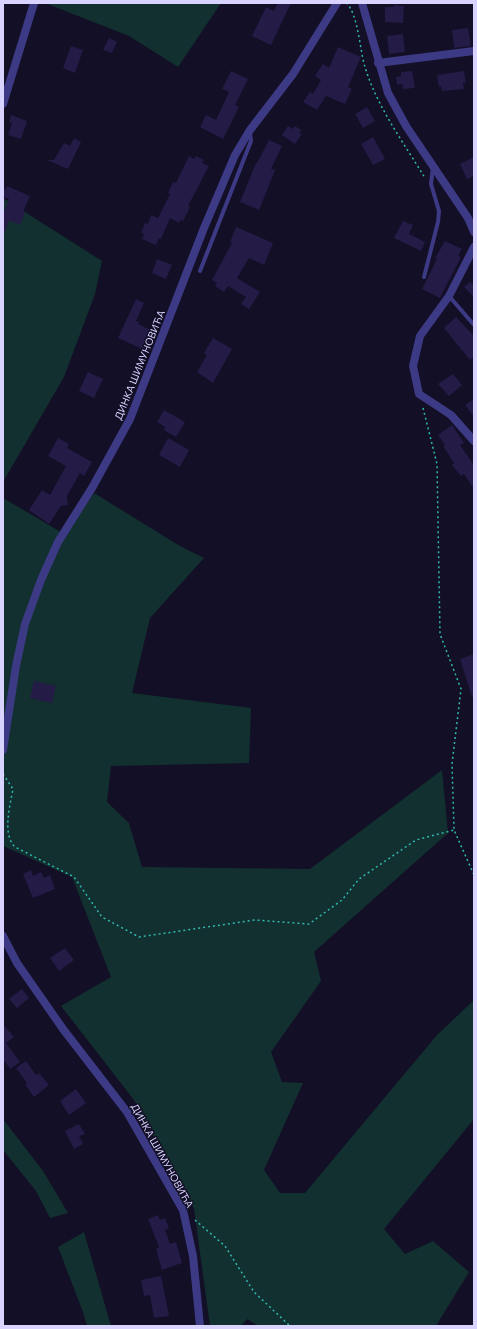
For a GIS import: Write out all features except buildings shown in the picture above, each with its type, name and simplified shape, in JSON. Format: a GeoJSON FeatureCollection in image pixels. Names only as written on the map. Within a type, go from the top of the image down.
{"type":"FeatureCollection","features":[{"type":"Feature","properties":{"kind":"street"},"geometry":{"type":"LineString","coordinates":[[3,104],[34,3]]}},
{"type":"Feature","properties":{"kind":"street","name":"ДИНКА ШИМУНОВИЋА"},"geometry":{"type":"LineString","coordinates":[[3,750],[16,666],[24,631],[40,580],[58,542],[99,476],[130,419],[221,185],[235,155],[250,130],[293,74],[337,3]]}},
{"type":"Feature","properties":{"kind":"street"},"geometry":{"type":"LineString","coordinates":[[362,3],[388,94],[406,126],[468,218],[474,232]]}},
{"type":"Feature","properties":{"kind":"street"},"geometry":{"type":"LineString","coordinates":[[378,63],[474,51]]}},
{"type":"Feature","properties":{"kind":"street"},"geometry":{"type":"LineString","coordinates":[[474,247],[449,296],[420,336],[413,366],[419,394],[451,415],[474,441]]}},
{"type":"Feature","properties":{"kind":"street","name":"ДИНКА ШИМУНОВИЋА"},"geometry":{"type":"LineString","coordinates":[[3,936],[17,963],[63,1029],[127,1112],[183,1210],[193,1256],[200,1326]]}},
{"type":"Feature","properties":{"kind":"lane"},"geometry":{"type":"LineString","coordinates":[[200,271],[251,141],[250,130]]}},
{"type":"Feature","properties":{"kind":"lane"},"geometry":{"type":"LineString","coordinates":[[424,277],[439,211],[431,184],[433,167]]}},
{"type":"Feature","properties":{"kind":"lane"},"geometry":{"type":"LineString","coordinates":[[449,296],[474,325]]}},
{"type":"Feature","properties":{"kind":"path"},"geometry":{"type":"LineString","coordinates":[[419,394],[437,464],[440,634],[461,689],[452,764],[454,830],[474,876]]}},
{"type":"Feature","properties":{"kind":"path"},"geometry":{"type":"LineString","coordinates":[[3,774],[13,789],[8,827],[10,842],[15,847],[74,876],[102,917],[139,937],[255,920],[309,924],[342,900],[359,879],[416,840],[454,830]]}},
{"type":"Feature","properties":{"kind":"path"},"geometry":{"type":"LineString","coordinates":[[195,1220],[225,1246],[254,1292],[290,1326]]}},
{"type":"Feature","properties":{"kind":"green space"},"geometry":{"type":"Polygon","coordinates":[[[45,3],[221,3],[178,67],[129,36],[45,3]]]}},
{"type":"Feature","properties":{"kind":"green space"},"geometry":{"type":"Polygon","coordinates":[[[3,198],[102,261],[95,294],[64,377],[3,482],[3,198]]]}},
{"type":"Feature","properties":{"kind":"green space"},"geometry":{"type":"Polygon","coordinates":[[[94,493],[180,546],[204,558],[150,618],[132,693],[251,708],[249,763],[111,766],[107,802],[129,823],[142,867],[310,869],[442,770],[448,833],[314,952],[321,981],[271,1052],[282,1082],[303,1083],[264,1170],[280,1193],[305,1193],[437,1035],[474,1000],[474,1119],[384,1229],[405,1254],[433,1241],[469,1272],[436,1326],[258,1326],[247,1319],[241,1326],[210,1326],[194,1209],[134,1100],[61,1006],[111,977],[72,877],[3,846],[3,498],[66,535],[94,493]]]}},
{"type":"Feature","properties":{"kind":"green space"},"geometry":{"type":"Polygon","coordinates":[[[3,1119],[43,1171],[68,1213],[50,1218],[36,1191],[3,1150],[3,1119]]]}},
{"type":"Feature","properties":{"kind":"green space"},"geometry":{"type":"Polygon","coordinates":[[[84,1232],[111,1326],[87,1326],[58,1247],[84,1232]]]}}]}
